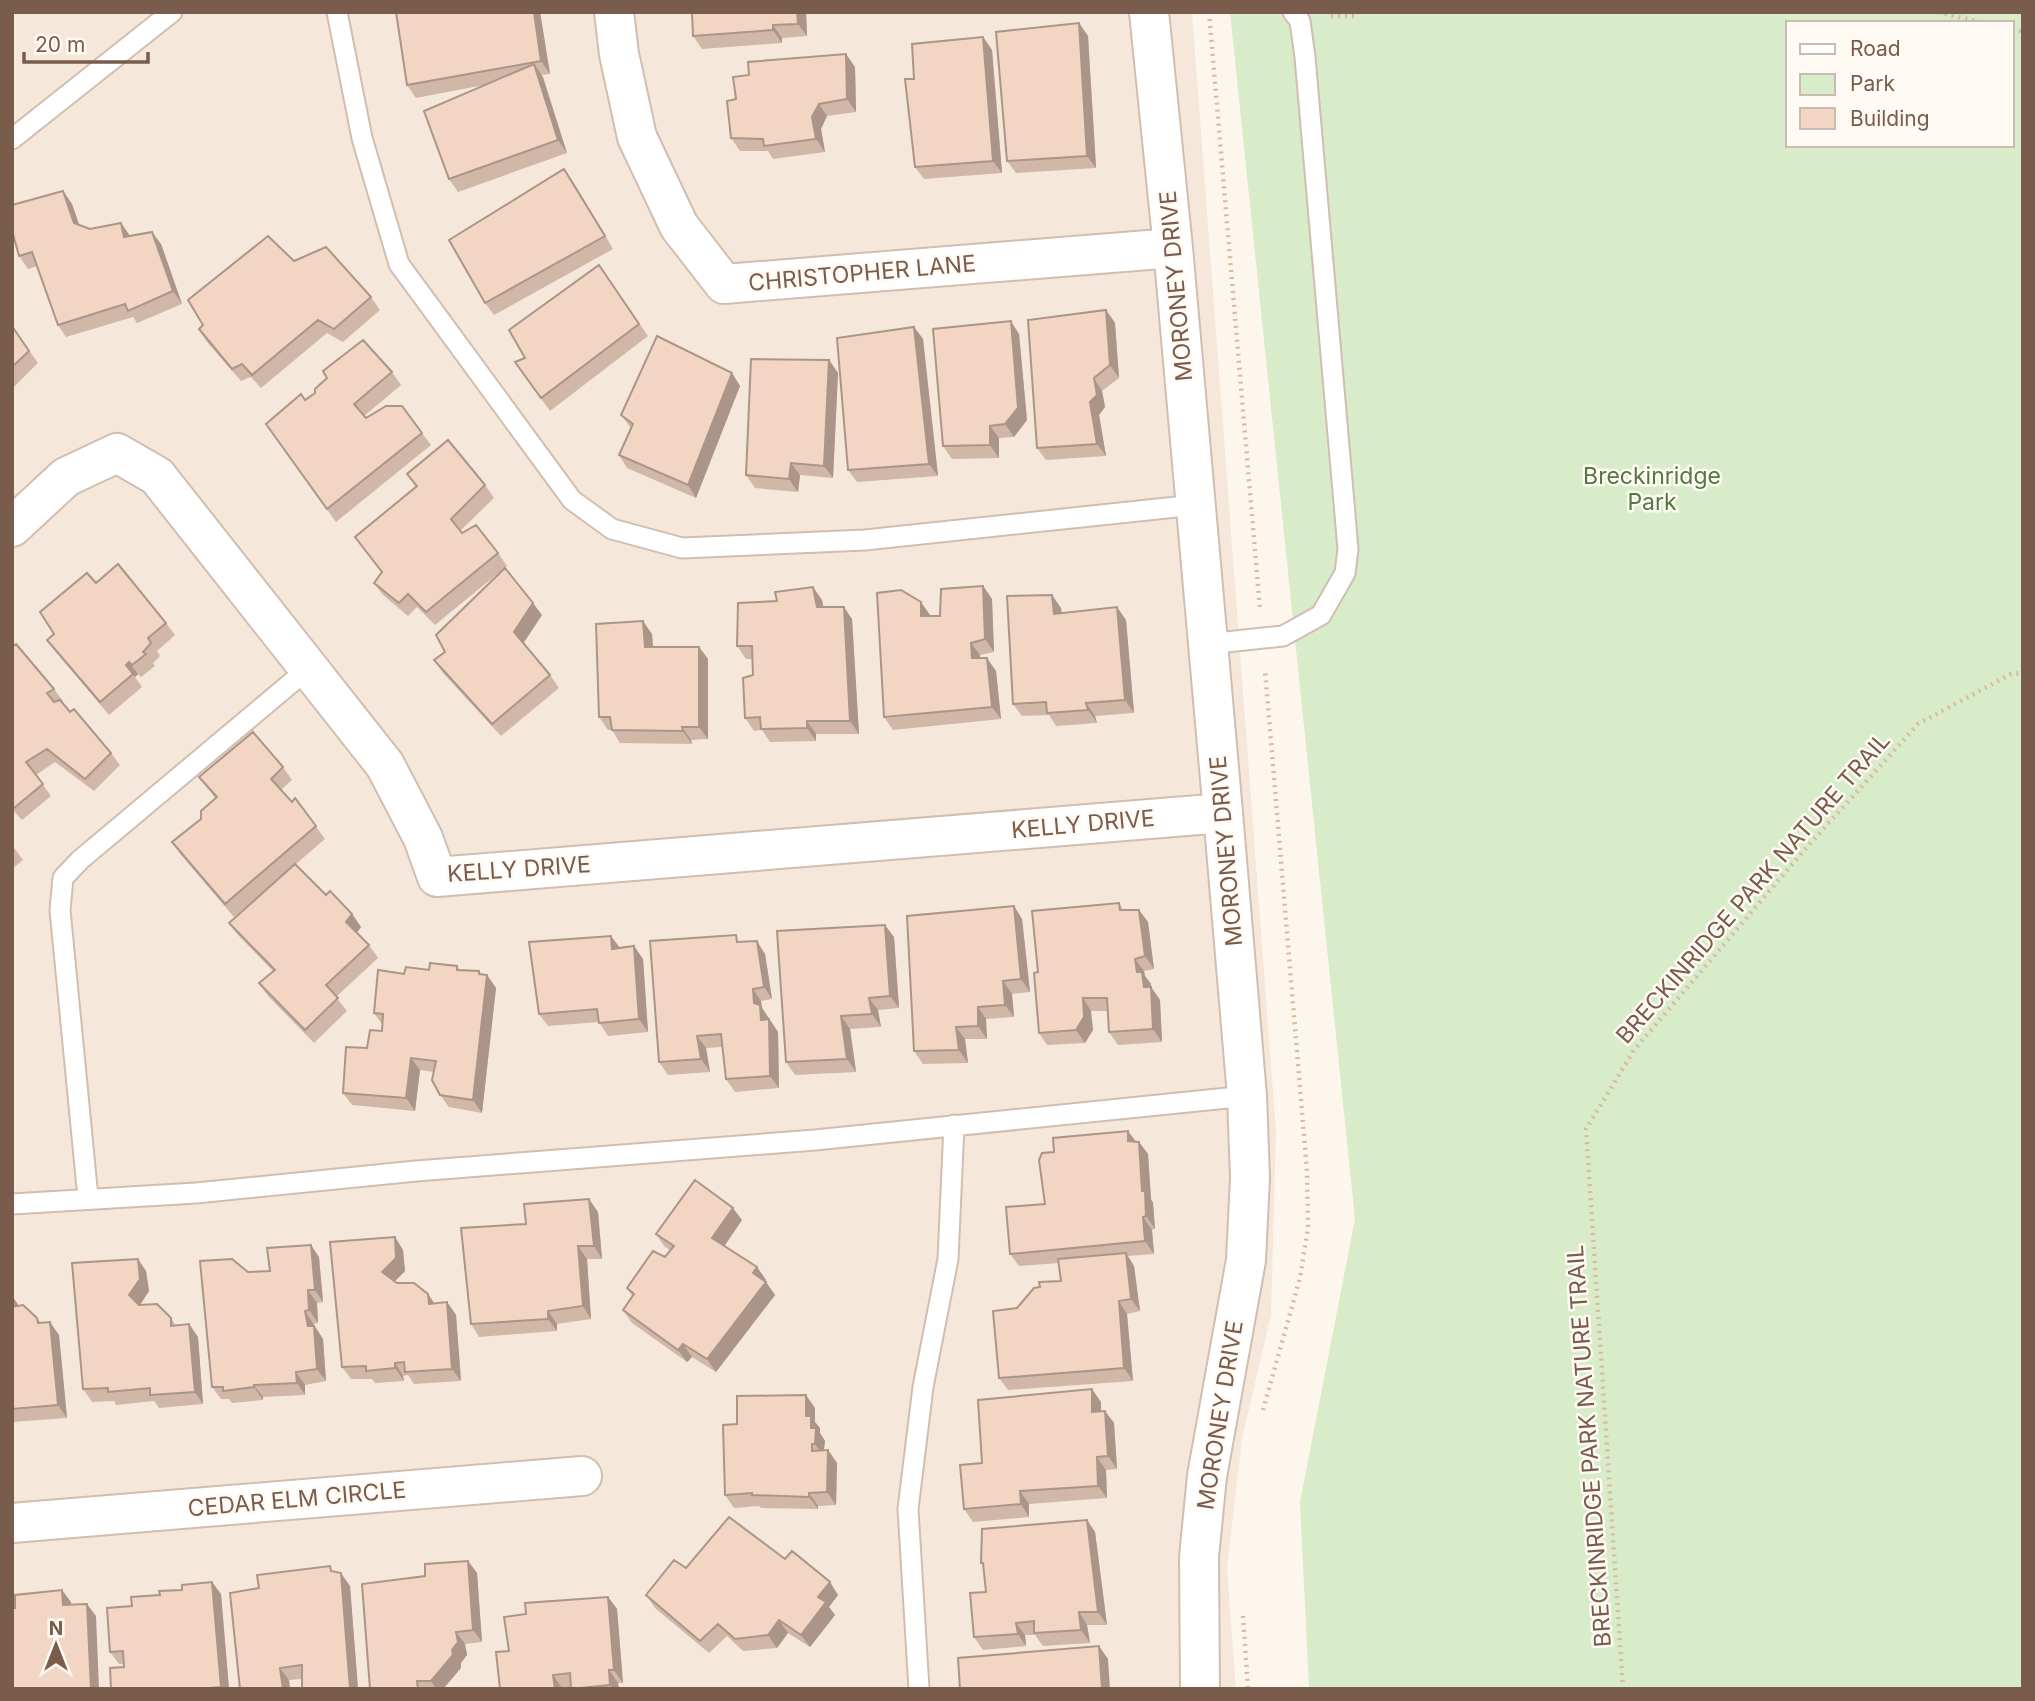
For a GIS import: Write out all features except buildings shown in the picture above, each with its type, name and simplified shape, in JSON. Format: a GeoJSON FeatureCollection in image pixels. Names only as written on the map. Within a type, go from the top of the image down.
{"type":"FeatureCollection","features":[{"type":"Feature","properties":{"kind":"street","name":"CHRISTOPHER LANE"},"geometry":{"type":"LineString","coordinates":[[614,12],[619,54],[637,137],[679,226],[724,284],[1173,248]]}},
{"type":"Feature","properties":{"kind":"street","name":"MORONEY DRIVE"},"geometry":{"type":"LineString","coordinates":[[1149,12],[1173,248],[1223,813],[1247,1096],[1250,1178],[1246,1260],[1208,1476],[1199,1557],[1200,1689]]}},
{"type":"Feature","properties":{"kind":"street","name":"KELLY DRIVE"},"geometry":{"type":"LineString","coordinates":[[12,527],[66,477],[117,453],[157,476],[385,765],[423,838],[437,877],[1223,813]]}},
{"type":"Feature","properties":{"kind":"street","name":"CEDAR ELM CIRCLE"},"geometry":{"type":"LineString","coordinates":[[12,1523],[582,1476]]}},
{"type":"Feature","properties":{"kind":"lane"},"geometry":{"type":"LineString","coordinates":[[12,139],[172,12]]}},
{"type":"Feature","properties":{"kind":"lane"},"geometry":{"type":"LineString","coordinates":[[337,12],[362,138],[399,264],[572,500],[612,529],[682,548],[865,540],[1195,505]]}},
{"type":"Feature","properties":{"kind":"lane"},"geometry":{"type":"LineString","coordinates":[[1208,644],[1283,636],[1321,615],[1345,573],[1348,549],[1306,57],[1300,21],[1293,12]]}},
{"type":"Feature","properties":{"kind":"lane"},"geometry":{"type":"LineString","coordinates":[[89,1198],[60,910],[63,877],[309,668]]}},
{"type":"Feature","properties":{"kind":"lane"},"geometry":{"type":"LineString","coordinates":[[12,1204],[196,1193],[416,1171],[815,1140],[1247,1096]]}},
{"type":"Feature","properties":{"kind":"lane"},"geometry":{"type":"LineString","coordinates":[[919,1689],[908,1509],[923,1387],[948,1259],[954,1125]]}},
{"type":"Feature","properties":{"kind":"path"},"geometry":{"type":"LineString","coordinates":[[1329,12],[1331,17],[1355,16],[1354,12]]}},
{"type":"Feature","properties":{"kind":"path"},"geometry":{"type":"LineString","coordinates":[[1938,12],[1976,21]]}},
{"type":"Feature","properties":{"kind":"path","name":"BRECKINRIDGE PARK NATURE TRAIL"},"geometry":{"type":"LineString","coordinates":[[1623,1689],[1586,1129],[1634,1050],[1807,847],[1918,724],[2011,674],[2023,673]]}},
{"type":"Feature","properties":{"kind":"shaded area"},"geometry":{"type":"Polygon","coordinates":[[[12,12],[1192,12],[1276,1131],[1271,1315],[1242,1439],[1227,1568],[1236,1689],[12,1689],[12,12]]]}},
{"type":"Feature","properties":{"kind":"green space","name":"Breckinridge Park"},"geometry":{"type":"Polygon","coordinates":[[[1230,12],[2023,12],[2023,1689],[1309,1689],[1300,1502],[1355,1219],[1230,12]]]}}]}
